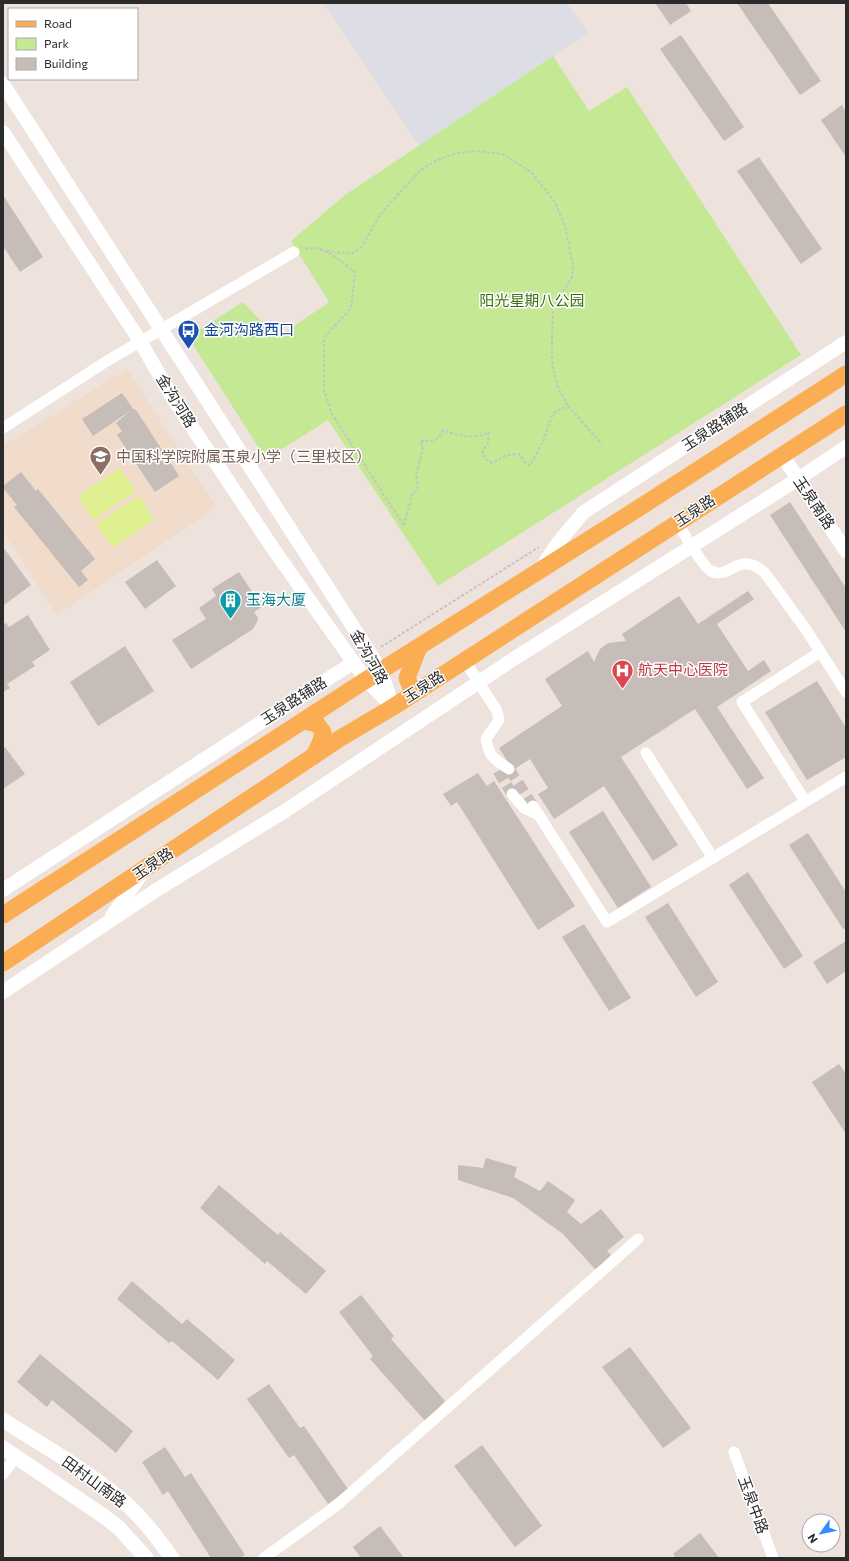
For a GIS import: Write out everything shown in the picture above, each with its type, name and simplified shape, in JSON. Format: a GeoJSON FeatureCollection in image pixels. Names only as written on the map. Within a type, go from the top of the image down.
{"type":"FeatureCollection","features":[{"type":"Feature","properties":{"kind":"main road"},"geometry":{"type":"LineString","coordinates":[[5,913],[366,680],[846,374]]}},
{"type":"Feature","properties":{"kind":"main road","name":"玉泉路"},"geometry":{"type":"LineString","coordinates":[[3,963],[339,739],[394,707],[846,414]]}},
{"type":"Feature","properties":{"kind":"main road"},"geometry":{"type":"LineString","coordinates":[[419,647],[407,678],[411,688],[421,689]]}},
{"type":"Feature","properties":{"kind":"main road"},"geometry":{"type":"LineString","coordinates":[[304,721],[317,724],[323,732],[321,742],[314,757]]}},
{"type":"Feature","properties":{"kind":"main road","name":"田村山南路"},"geometry":{"type":"LineString","coordinates":[[3,1420],[87,1474],[125,1503],[154,1534],[172,1558]]}},
{"type":"Feature","properties":{"kind":"main road","name":"田村山南路"},"geometry":{"type":"LineString","coordinates":[[3,1448],[105,1517],[118,1528],[146,1558]]}},
{"type":"Feature","properties":{"kind":"street","name":"金沟河路"},"geometry":{"type":"LineString","coordinates":[[3,84],[162,328],[381,671],[394,707]]}},
{"type":"Feature","properties":{"kind":"street","name":"金沟河路"},"geometry":{"type":"LineString","coordinates":[[3,132],[140,341],[172,397],[270,544],[366,680],[394,707]]}},
{"type":"Feature","properties":{"kind":"street"},"geometry":{"type":"LineString","coordinates":[[3,428],[140,341],[294,252]]}},
{"type":"Feature","properties":{"kind":"street","name":"玉泉路辅路"},"geometry":{"type":"LineString","coordinates":[[539,571],[557,544],[584,512],[846,342]]}},
{"type":"Feature","properties":{"kind":"street"},"geometry":{"type":"LineString","coordinates":[[3,992],[158,889],[285,812],[479,682],[846,447]]}},
{"type":"Feature","properties":{"kind":"street","name":"玉泉南路"},"geometry":{"type":"LineString","coordinates":[[782,455],[846,551]]}},
{"type":"Feature","properties":{"kind":"street"},"geometry":{"type":"LineString","coordinates":[[677,523],[708,569],[713,572],[722,573],[746,563],[758,566],[765,573],[846,692]]}},
{"type":"Feature","properties":{"kind":"street"},"geometry":{"type":"LineString","coordinates":[[805,801],[742,702],[820,652]]}},
{"type":"Feature","properties":{"kind":"street"},"geometry":{"type":"LineString","coordinates":[[465,661],[497,711],[499,720],[486,739],[488,752],[504,770]]}},
{"type":"Feature","properties":{"kind":"street","name":"玉泉路辅路"},"geometry":{"type":"LineString","coordinates":[[3,890],[354,662]]}},
{"type":"Feature","properties":{"kind":"street"},"geometry":{"type":"LineString","coordinates":[[646,752],[713,858]]}},
{"type":"Feature","properties":{"kind":"street"},"geometry":{"type":"LineString","coordinates":[[533,806],[607,922],[846,776]]}},
{"type":"Feature","properties":{"kind":"street"},"geometry":{"type":"LineString","coordinates":[[512,794],[524,808],[540,816]]}},
{"type":"Feature","properties":{"kind":"street"},"geometry":{"type":"LineString","coordinates":[[107,922],[144,870]]}},
{"type":"Feature","properties":{"kind":"street"},"geometry":{"type":"LineString","coordinates":[[264,1558],[336,1506],[638,1239]]}},
{"type":"Feature","properties":{"kind":"street","name":"玉泉中路"},"geometry":{"type":"LineString","coordinates":[[734,1452],[773,1558]]}},
{"type":"Feature","properties":{"kind":"street"},"geometry":{"type":"LineString","coordinates":[[3,1474],[16,1457]]}},
{"type":"Feature","properties":{"kind":"path"},"geometry":{"type":"LineString","coordinates":[[294,252],[311,247],[351,254],[362,247],[379,216],[421,170],[435,161],[456,153],[477,151],[502,154],[531,172],[555,202],[565,226],[573,266],[572,277],[553,308],[552,363],[558,388],[569,407],[602,444]]}},
{"type":"Feature","properties":{"kind":"path"},"geometry":{"type":"LineString","coordinates":[[325,250],[355,272],[351,308],[324,338],[324,390],[332,414],[404,526],[412,494],[417,490],[418,486],[416,476],[424,446],[420,441],[432,442],[439,438],[443,430],[462,436],[484,436],[490,432],[488,443],[482,453],[487,460],[492,464],[507,454],[519,454],[526,464],[530,465],[544,438],[549,420],[562,408],[569,407]]}},
{"type":"Feature","properties":{"kind":"path"},"geometry":{"type":"LineString","coordinates":[[370,654],[544,543]]}},
{"type":"Feature","properties":{"kind":"shaded area"},"geometry":{"type":"Polygon","coordinates":[[[323,3],[567,3],[588,33],[420,147],[323,3]]]}},
{"type":"Feature","properties":{"kind":"shaded area","name":"中国科学院附属玉泉小学（三里校区）"},"geometry":{"type":"Polygon","coordinates":[[[127,369],[216,507],[57,615],[3,531],[3,446],[127,369]]]}},
{"type":"Feature","properties":{"kind":"green space","name":"阳光星期八公园"},"geometry":{"type":"Polygon","coordinates":[[[553,56],[589,111],[627,87],[801,355],[438,586],[328,420],[266,459],[188,337],[243,302],[277,338],[329,302],[291,241],[345,195],[553,56]]]}},
{"type":"Feature","properties":{"kind":"green space"},"geometry":{"type":"Polygon","coordinates":[[[120,468],[136,491],[93,520],[78,496],[120,468]]]}},
{"type":"Feature","properties":{"kind":"green space"},"geometry":{"type":"Polygon","coordinates":[[[139,496],[154,520],[112,548],[96,524],[139,496]]]}},
{"type":"Feature","properties":{"kind":"building"},"geometry":{"type":"Polygon","coordinates":[[[655,3],[686,3],[691,11],[670,25],[655,3]]]}},
{"type":"Feature","properties":{"kind":"building"},"geometry":{"type":"Polygon","coordinates":[[[737,3],[768,3],[821,81],[800,95],[737,3]]]}},
{"type":"Feature","properties":{"kind":"building"},"geometry":{"type":"Polygon","coordinates":[[[681,35],[744,127],[724,141],[660,49],[681,35]]]}},
{"type":"Feature","properties":{"kind":"building"},"geometry":{"type":"Polygon","coordinates":[[[842,105],[846,112],[846,157],[821,120],[842,105]]]}},
{"type":"Feature","properties":{"kind":"building"},"geometry":{"type":"Polygon","coordinates":[[[759,157],[822,249],[801,264],[737,171],[759,157]]]}},
{"type":"Feature","properties":{"kind":"building"},"geometry":{"type":"Polygon","coordinates":[[[3,195],[43,257],[20,272],[3,246],[3,195]]]}},
{"type":"Feature","properties":{"kind":"building"},"geometry":{"type":"Polygon","coordinates":[[[122,393],[133,409],[136,410],[179,476],[155,492],[117,435],[122,431],[116,423],[130,411],[93,436],[82,419],[122,393]]]}},
{"type":"Feature","properties":{"kind":"building"},"geometry":{"type":"Polygon","coordinates":[[[21,472],[36,491],[38,489],[95,559],[81,571],[88,580],[79,587],[14,507],[17,505],[3,488],[3,486],[21,472]]]}},
{"type":"Feature","properties":{"kind":"building"},"geometry":{"type":"Polygon","coordinates":[[[790,502],[846,588],[846,632],[770,515],[790,502]]]}},
{"type":"Feature","properties":{"kind":"building"},"geometry":{"type":"Polygon","coordinates":[[[3,547],[31,585],[4,605],[3,604],[3,547]]]}},
{"type":"Feature","properties":{"kind":"building"},"geometry":{"type":"Polygon","coordinates":[[[157,560],[176,586],[145,609],[125,582],[157,560]]]}},
{"type":"Feature","properties":{"kind":"building","name":"玉海大厦"},"geometry":{"type":"Polygon","coordinates":[[[239,572],[262,607],[254,612],[258,618],[257,622],[253,629],[191,669],[172,640],[206,619],[199,608],[216,596],[212,589],[239,572]]]}},
{"type":"Feature","properties":{"kind":"building"},"geometry":{"type":"Polygon","coordinates":[[[748,591],[754,599],[717,624],[748,671],[764,660],[771,671],[717,707],[764,778],[747,789],[695,709],[621,757],[678,845],[653,861],[604,786],[554,819],[538,794],[548,788],[530,759],[513,770],[499,748],[562,706],[545,679],[588,651],[594,662],[600,649],[608,643],[626,641],[622,634],[679,596],[698,624],[748,591]]]}},
{"type":"Feature","properties":{"kind":"building"},"geometry":{"type":"Polygon","coordinates":[[[28,615],[50,650],[32,662],[35,666],[7,684],[10,688],[3,692],[3,624],[6,623],[9,627],[28,615]]]}},
{"type":"Feature","properties":{"kind":"building"},"geometry":{"type":"Polygon","coordinates":[[[125,646],[154,691],[98,726],[70,682],[125,646]]]}},
{"type":"Feature","properties":{"kind":"building"},"geometry":{"type":"Polygon","coordinates":[[[817,681],[846,728],[846,757],[807,780],[765,712],[817,681]]]}},
{"type":"Feature","properties":{"kind":"building"},"geometry":{"type":"Polygon","coordinates":[[[5,747],[25,774],[3,789],[3,748],[5,747]]]}},
{"type":"Feature","properties":{"kind":"building"},"geometry":{"type":"Polygon","coordinates":[[[478,773],[487,786],[494,781],[575,906],[538,930],[457,802],[451,806],[443,794],[478,773]]]}},
{"type":"Feature","properties":{"kind":"building"},"geometry":{"type":"Polygon","coordinates":[[[603,811],[651,887],[618,908],[569,832],[603,811]]]}},
{"type":"Feature","properties":{"kind":"building"},"geometry":{"type":"Polygon","coordinates":[[[808,833],[846,892],[846,928],[843,929],[789,845],[808,833]]]}},
{"type":"Feature","properties":{"kind":"building"},"geometry":{"type":"Polygon","coordinates":[[[748,872],[803,956],[784,969],[729,885],[748,872]]]}},
{"type":"Feature","properties":{"kind":"building"},"geometry":{"type":"Polygon","coordinates":[[[668,903],[718,982],[696,997],[645,917],[668,903]]]}},
{"type":"Feature","properties":{"kind":"building"},"geometry":{"type":"Polygon","coordinates":[[[584,924],[631,998],[609,1011],[562,937],[584,924]]]}},
{"type":"Feature","properties":{"kind":"building"},"geometry":{"type":"Polygon","coordinates":[[[846,941],[846,971],[827,984],[813,962],[846,941]]]}},
{"type":"Feature","properties":{"kind":"building"},"geometry":{"type":"Polygon","coordinates":[[[839,1064],[846,1074],[846,1134],[812,1082],[839,1064]]]}},
{"type":"Feature","properties":{"kind":"building"},"geometry":{"type":"Polygon","coordinates":[[[486,1158],[517,1167],[514,1177],[540,1191],[548,1181],[575,1200],[567,1212],[581,1224],[601,1209],[624,1237],[607,1251],[611,1255],[596,1270],[563,1234],[513,1198],[458,1180],[458,1165],[483,1168],[486,1158]]]}},
{"type":"Feature","properties":{"kind":"building"},"geometry":{"type":"Polygon","coordinates":[[[219,1185],[278,1235],[280,1232],[326,1271],[306,1294],[267,1261],[265,1264],[200,1208],[219,1185]]]}},
{"type":"Feature","properties":{"kind":"building"},"geometry":{"type":"Polygon","coordinates":[[[132,1281],[182,1324],[187,1319],[235,1360],[218,1380],[172,1341],[169,1343],[117,1299],[132,1281]]]}},
{"type":"Feature","properties":{"kind":"building"},"geometry":{"type":"Polygon","coordinates":[[[361,1295],[394,1336],[391,1339],[445,1401],[426,1422],[370,1359],[373,1356],[339,1312],[361,1295]]]}},
{"type":"Feature","properties":{"kind":"building"},"geometry":{"type":"Polygon","coordinates":[[[630,1347],[691,1428],[663,1448],[602,1367],[630,1347]]]}},
{"type":"Feature","properties":{"kind":"building"},"geometry":{"type":"Polygon","coordinates":[[[40,1354],[133,1431],[116,1453],[52,1400],[47,1407],[17,1382],[40,1354]]]}},
{"type":"Feature","properties":{"kind":"building"},"geometry":{"type":"Polygon","coordinates":[[[269,1384],[300,1428],[304,1426],[348,1489],[328,1504],[294,1455],[289,1458],[247,1399],[269,1384]]]}},
{"type":"Feature","properties":{"kind":"building"},"geometry":{"type":"Polygon","coordinates":[[[482,1445],[542,1526],[515,1547],[454,1466],[482,1445]]]}},
{"type":"Feature","properties":{"kind":"building"},"geometry":{"type":"Polygon","coordinates":[[[165,1447],[185,1477],[191,1473],[245,1555],[240,1558],[211,1558],[168,1491],[163,1495],[142,1462],[165,1447]]]}},
{"type":"Feature","properties":{"kind":"building"},"geometry":{"type":"Polygon","coordinates":[[[380,1526],[404,1558],[361,1558],[353,1547],[380,1526]]]}},
{"type":"Feature","properties":{"kind":"building"},"geometry":{"type":"Polygon","coordinates":[[[700,1533],[719,1558],[676,1558],[673,1554],[700,1533]]]}},
{"type":"Feature","properties":{"kind":"tunnel"},"geometry":{"type":"LineString","coordinates":[[509,769],[533,806]]}},
{"type":"Feature","properties":{"kind":"tunnel"},"geometry":{"type":"LineString","coordinates":[[498,771],[512,794]]}},
{"type":"Feature","properties":{"kind":"place","name":"金河沟路西口"},"geometry":{"type":"Point","coordinates":[189,350]}},
{"type":"Feature","properties":{"kind":"place","name":"中国科学院附属玉泉小学（三里校区）"},"geometry":{"type":"Point","coordinates":[100,476]}},
{"type":"Feature","properties":{"kind":"place","name":"玉海大厦"},"geometry":{"type":"Point","coordinates":[230,620]}},
{"type":"Feature","properties":{"kind":"place","name":"航天中心医院"},"geometry":{"type":"Point","coordinates":[623,690]}}]}
